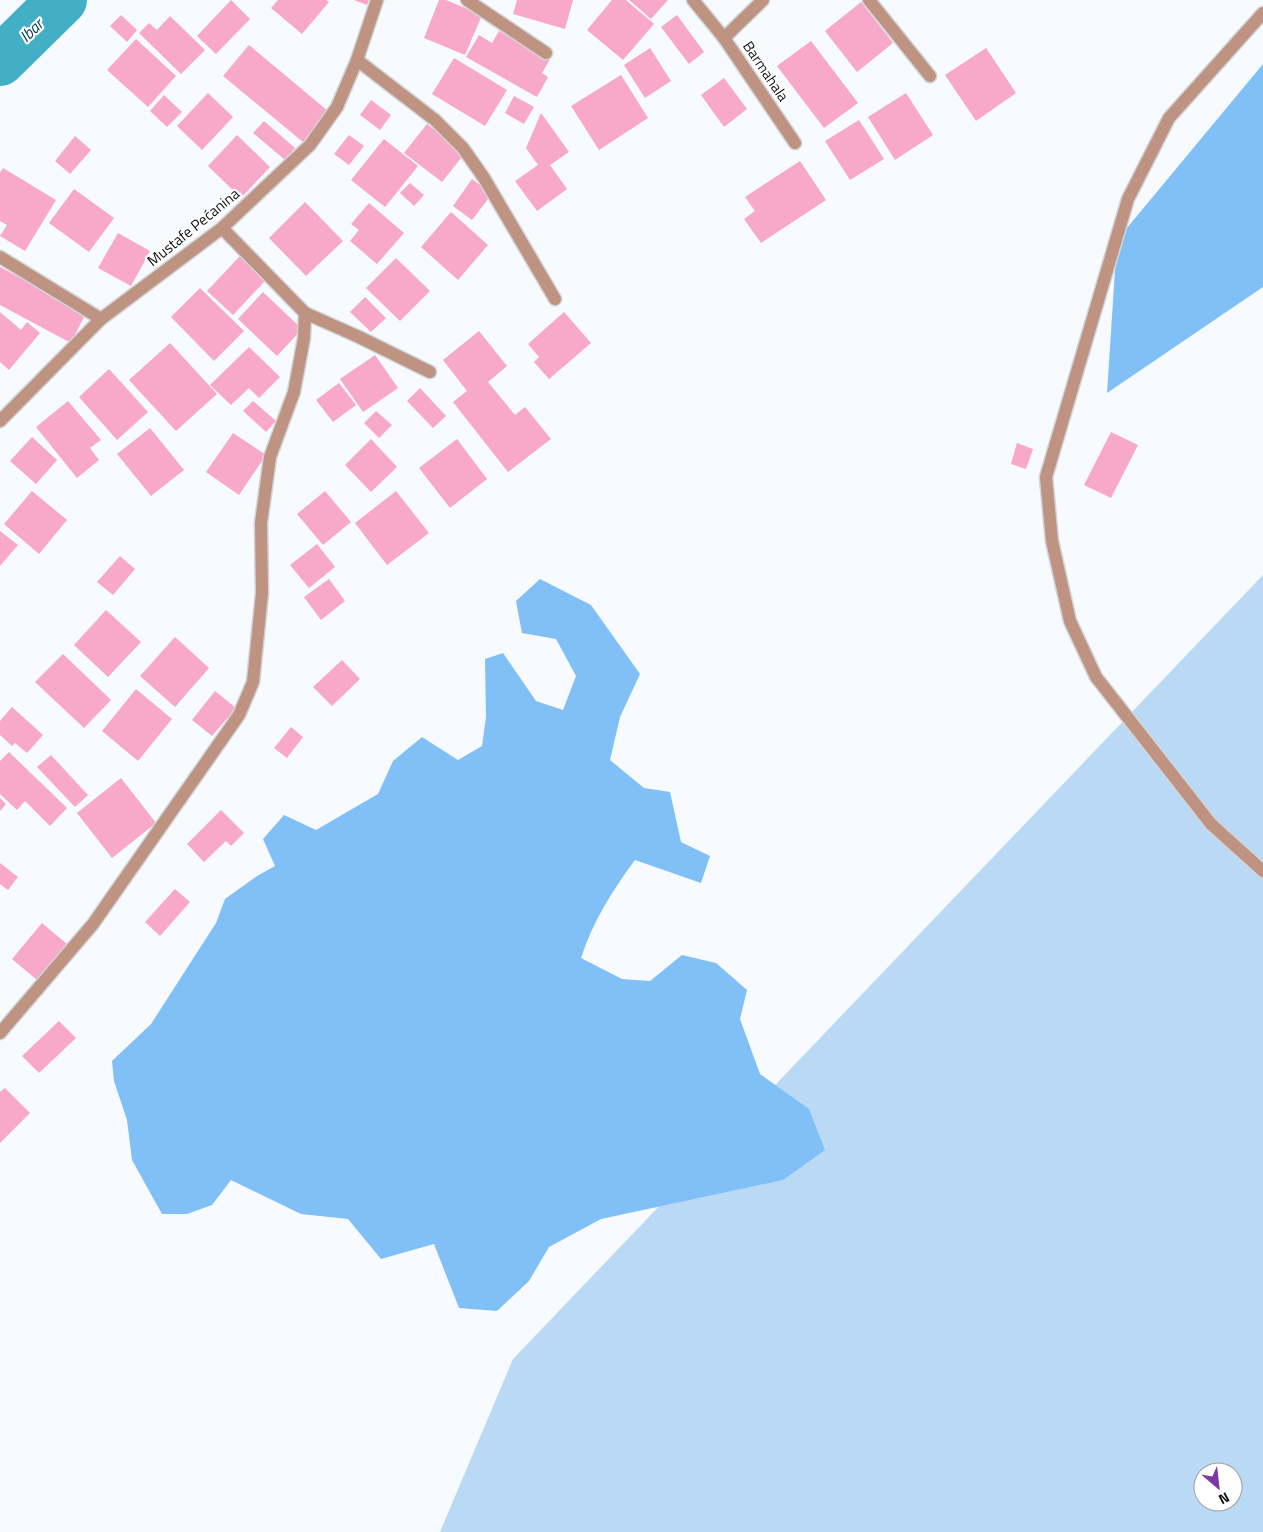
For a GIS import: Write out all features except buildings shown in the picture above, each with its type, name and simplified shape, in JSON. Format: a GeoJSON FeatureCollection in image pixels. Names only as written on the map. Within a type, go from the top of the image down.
{"type":"FeatureCollection","features":[{"type":"Feature","properties":{"kind":"street","name":"Mustafe Pećanina"},"geometry":{"type":"LineString","coordinates":[[0,421],[101,320],[222,228],[310,145],[337,107],[357,60],[377,0]]}},
{"type":"Feature","properties":{"kind":"street"},"geometry":{"type":"LineString","coordinates":[[467,0],[546,53]]}},
{"type":"Feature","properties":{"kind":"street"},"geometry":{"type":"LineString","coordinates":[[693,0],[724,38]]}},
{"type":"Feature","properties":{"kind":"street","name":"Barmahala"},"geometry":{"type":"LineString","coordinates":[[763,0],[724,38],[795,143]]}},
{"type":"Feature","properties":{"kind":"street"},"geometry":{"type":"LineString","coordinates":[[869,0],[930,76]]}},
{"type":"Feature","properties":{"kind":"street"},"geometry":{"type":"LineString","coordinates":[[1263,13],[1169,118],[1128,199],[1046,477],[1052,541],[1070,621],[1096,677],[1211,824],[1263,871]]}},
{"type":"Feature","properties":{"kind":"street"},"geometry":{"type":"LineString","coordinates":[[357,60],[435,120],[463,148],[484,178],[555,299]]}},
{"type":"Feature","properties":{"kind":"street"},"geometry":{"type":"LineString","coordinates":[[222,228],[306,313],[360,337],[430,372]]}},
{"type":"Feature","properties":{"kind":"street"},"geometry":{"type":"LineString","coordinates":[[0,257],[101,320]]}},
{"type":"Feature","properties":{"kind":"street"},"geometry":{"type":"LineString","coordinates":[[0,1033],[93,924],[239,715],[253,682],[262,593],[261,523],[270,457],[294,392],[304,338],[306,313]]}},
{"type":"Feature","properties":{"kind":"shaded area"},"geometry":{"type":"Polygon","coordinates":[[[1263,64],[1263,287],[1107,393],[1117,240],[1263,64]]]}},
{"type":"Feature","properties":{"kind":"shaded area"},"geometry":{"type":"Polygon","coordinates":[[[1263,575],[1263,1532],[440,1532],[513,1359],[1263,575]]]}},
{"type":"Feature","properties":{"kind":"shaded area"},"geometry":{"type":"Polygon","coordinates":[[[540,579],[591,605],[640,674],[620,717],[610,760],[644,788],[670,792],[681,842],[710,856],[701,883],[635,860],[604,907],[591,931],[581,958],[622,979],[650,981],[682,955],[716,963],[747,990],[740,1019],[760,1074],[809,1109],[825,1150],[783,1180],[601,1219],[549,1247],[529,1281],[497,1311],[459,1308],[434,1244],[381,1259],[348,1219],[301,1214],[231,1180],[212,1205],[187,1214],[162,1214],[132,1160],[127,1120],[114,1081],[112,1061],[151,1024],[216,923],[225,899],[257,876],[275,866],[263,839],[284,815],[316,830],[378,794],[393,761],[422,737],[458,760],[482,746],[486,717],[485,659],[503,653],[536,701],[563,710],[576,676],[556,639],[522,633],[516,601],[540,579]]]}},
{"type":"Feature","properties":{"kind":"waterway","name":"Ibar"},"geometry":{"type":"LineString","coordinates":[[0,61],[62,0]]}}]}
